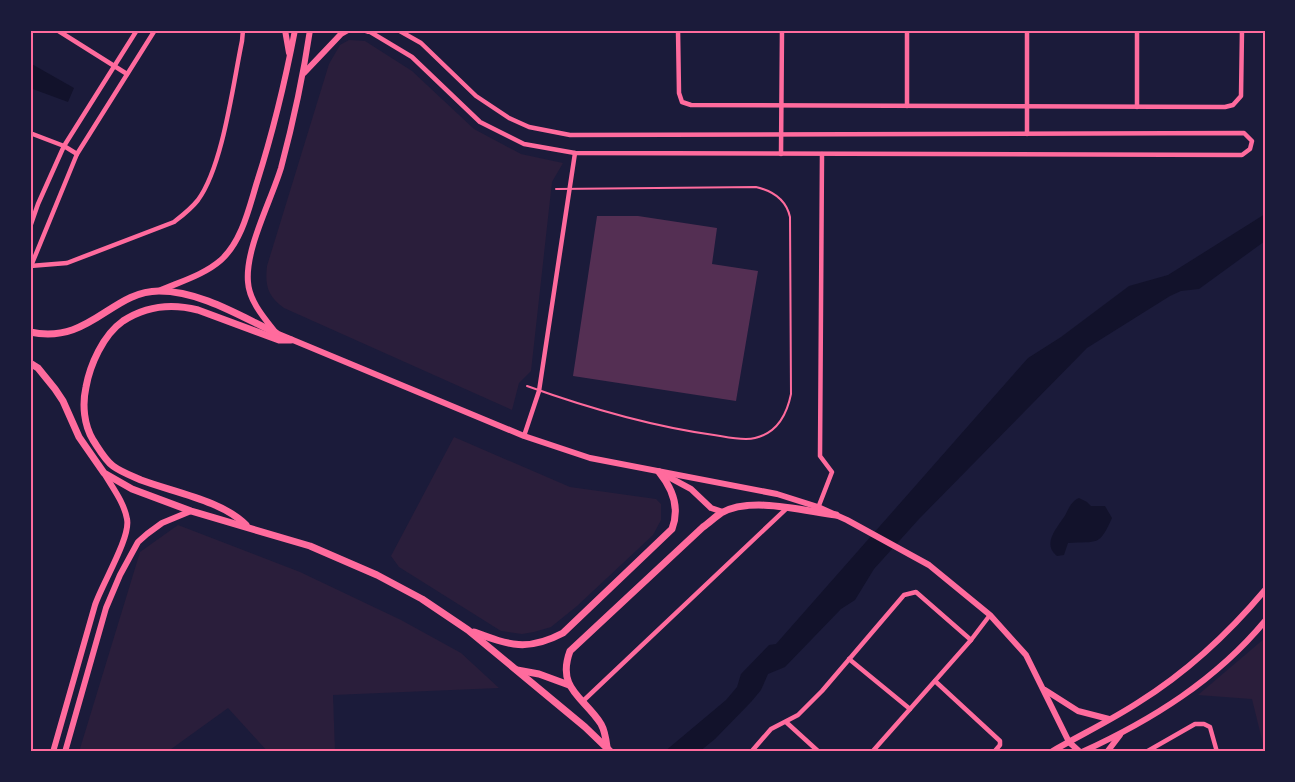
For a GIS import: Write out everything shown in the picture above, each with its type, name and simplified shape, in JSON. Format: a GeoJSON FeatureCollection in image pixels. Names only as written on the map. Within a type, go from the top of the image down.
{"type":"FeatureCollection","features":[{"type":"Feature","properties":{"kind":"main road"},"geometry":{"type":"LineString","coordinates":[[30,332],[65,333],[82,327],[134,297],[159,291],[204,300],[276,333]]}},
{"type":"Feature","properties":{"kind":"main road"},"geometry":{"type":"LineString","coordinates":[[247,526],[237,516],[208,503],[129,475],[112,466],[89,432],[84,405],[88,373],[103,345],[119,324],[147,309],[167,306],[192,308],[279,340],[291,340]]}},
{"type":"Feature","properties":{"kind":"main road"},"geometry":{"type":"LineString","coordinates":[[30,363],[38,368],[55,388],[79,437],[104,473],[132,489],[191,511],[310,546],[372,573],[422,599],[468,630],[609,750]]}},
{"type":"Feature","properties":{"kind":"main road"},"geometry":{"type":"LineString","coordinates":[[468,630],[513,645],[549,640],[563,633],[672,529],[675,521],[675,504],[672,491],[659,472]]}},
{"type":"Feature","properties":{"kind":"main road"},"geometry":{"type":"LineString","coordinates":[[609,750],[601,724],[569,685],[566,664],[570,651],[703,527],[723,512],[754,505],[817,510],[836,515]]}},
{"type":"Feature","properties":{"kind":"main road"},"geometry":{"type":"LineString","coordinates":[[516,670],[539,674],[569,685]]}},
{"type":"Feature","properties":{"kind":"street"},"geometry":{"type":"LineString","coordinates":[[57,30],[127,74]]}},
{"type":"Feature","properties":{"kind":"street"},"geometry":{"type":"LineString","coordinates":[[30,227],[64,146],[136,30]]}},
{"type":"Feature","properties":{"kind":"street"},"geometry":{"type":"LineString","coordinates":[[155,30],[77,154],[31,266],[67,263],[174,222],[188,212],[199,198],[222,138],[243,30]]}},
{"type":"Feature","properties":{"kind":"street"},"geometry":{"type":"LineString","coordinates":[[285,30],[290,57]]}},
{"type":"Feature","properties":{"kind":"street"},"geometry":{"type":"LineString","coordinates":[[159,291],[208,269],[221,260],[245,221],[268,146],[295,30]]}},
{"type":"Feature","properties":{"kind":"street"},"geometry":{"type":"LineString","coordinates":[[310,30],[304,73],[280,170],[252,249],[248,268],[248,284],[252,296],[259,311],[276,333],[524,436],[590,458],[777,494],[817,510],[832,472],[820,456],[822,154]]}},
{"type":"Feature","properties":{"kind":"street"},"geometry":{"type":"LineString","coordinates":[[304,73],[340,34],[348,30]]}},
{"type":"Feature","properties":{"kind":"street"},"geometry":{"type":"LineString","coordinates":[[367,30],[412,57],[480,122],[524,144],[575,153],[1242,155],[1250,149],[1252,141],[1244,133],[570,135],[530,127],[509,118],[476,96],[421,43],[398,30]]}},
{"type":"Feature","properties":{"kind":"street"},"geometry":{"type":"LineString","coordinates":[[678,30],[679,93],[682,102],[691,105],[1137,107],[1225,107],[1233,105],[1241,96],[1242,90],[1242,30]]}},
{"type":"Feature","properties":{"kind":"street"},"geometry":{"type":"LineString","coordinates":[[781,154],[782,30]]}},
{"type":"Feature","properties":{"kind":"street"},"geometry":{"type":"LineString","coordinates":[[907,30],[907,106]]}},
{"type":"Feature","properties":{"kind":"street"},"geometry":{"type":"LineString","coordinates":[[1027,30],[1027,134]]}},
{"type":"Feature","properties":{"kind":"street"},"geometry":{"type":"LineString","coordinates":[[1137,30],[1137,107]]}},
{"type":"Feature","properties":{"kind":"street"},"geometry":{"type":"LineString","coordinates":[[30,133],[64,146],[77,154]]}},
{"type":"Feature","properties":{"kind":"street"},"geometry":{"type":"LineString","coordinates":[[524,436],[539,391],[575,153]]}},
{"type":"Feature","properties":{"kind":"street"},"geometry":{"type":"LineString","coordinates":[[659,472],[691,489],[711,508],[723,512]]}},
{"type":"Feature","properties":{"kind":"street"},"geometry":{"type":"LineString","coordinates":[[54,752],[95,605],[127,532],[128,525],[123,506],[104,473]]}},
{"type":"Feature","properties":{"kind":"street"},"geometry":{"type":"LineString","coordinates":[[582,702],[787,508]]}},
{"type":"Feature","properties":{"kind":"street"},"geometry":{"type":"LineString","coordinates":[[65,752],[106,608],[120,575],[138,542],[162,523],[191,511]]}},
{"type":"Feature","properties":{"kind":"street"},"geometry":{"type":"LineString","coordinates":[[836,515],[929,565],[990,615],[1026,656],[1069,741],[1081,752],[1120,735],[1181,698],[1222,666],[1265,621]]}},
{"type":"Feature","properties":{"kind":"street"},"geometry":{"type":"LineString","coordinates":[[109,572],[120,575]]}},
{"type":"Feature","properties":{"kind":"street"},"geometry":{"type":"LineString","coordinates":[[1051,752],[1061,749],[1069,741],[1141,701],[1213,646],[1241,619],[1265,590]]}},
{"type":"Feature","properties":{"kind":"street"},"geometry":{"type":"LineString","coordinates":[[751,752],[771,729],[798,715],[822,692],[904,595],[916,592],[971,640]]}},
{"type":"Feature","properties":{"kind":"street"},"geometry":{"type":"LineString","coordinates":[[872,752],[971,640],[990,615]]}},
{"type":"Feature","properties":{"kind":"street"},"geometry":{"type":"LineString","coordinates":[[849,659],[910,709]]}},
{"type":"Feature","properties":{"kind":"street"},"geometry":{"type":"LineString","coordinates":[[935,681],[1000,741],[1000,745],[994,752]]}},
{"type":"Feature","properties":{"kind":"street"},"geometry":{"type":"LineString","coordinates":[[1045,690],[1078,711],[1111,719]]}},
{"type":"Feature","properties":{"kind":"street"},"geometry":{"type":"LineString","coordinates":[[786,722],[819,752]]}},
{"type":"Feature","properties":{"kind":"street"},"geometry":{"type":"LineString","coordinates":[[1146,752],[1195,724],[1210,727],[1217,752]]}},
{"type":"Feature","properties":{"kind":"street"},"geometry":{"type":"LineString","coordinates":[[1107,752],[1120,735]]}},
{"type":"Feature","properties":{"kind":"lane"},"geometry":{"type":"LineString","coordinates":[[527,386],[598,411],[680,430],[744,439],[762,435],[781,422],[788,410],[791,394],[790,217],[789,210],[778,196],[770,191],[756,188],[556,189]]}},
{"type":"Feature","properties":{"kind":"shaded area"},"geometry":{"type":"Polygon","coordinates":[[[349,40],[365,41],[412,71],[474,129],[521,154],[563,163],[552,182],[531,371],[519,383],[512,410],[284,308],[268,290],[267,266],[329,64],[340,45],[349,40]]]}},
{"type":"Feature","properties":{"kind":"shaded area"},"geometry":{"type":"Polygon","coordinates":[[[30,63],[74,88],[68,102],[30,88],[30,63]]]}},
{"type":"Feature","properties":{"kind":"shaded area"},"geometry":{"type":"Polygon","coordinates":[[[1265,214],[1265,241],[1199,289],[1181,291],[1170,296],[1087,348],[919,519],[874,569],[855,600],[841,609],[785,667],[768,674],[761,690],[715,739],[699,752],[664,752],[726,700],[737,687],[741,674],[769,645],[776,644],[1028,358],[1061,337],[1129,286],[1168,275],[1265,214]]]}},
{"type":"Feature","properties":{"kind":"shaded area"},"geometry":{"type":"Polygon","coordinates":[[[454,437],[570,487],[656,499],[661,504],[661,520],[653,535],[577,606],[551,627],[522,634],[501,631],[399,567],[391,556],[454,437]]]}},
{"type":"Feature","properties":{"kind":"shaded area"},"geometry":{"type":"Polygon","coordinates":[[[1079,498],[1091,506],[1105,506],[1112,518],[1104,534],[1096,541],[1068,543],[1064,555],[1057,556],[1051,547],[1052,536],[1072,504],[1079,498]]]}},
{"type":"Feature","properties":{"kind":"shaded area"},"geometry":{"type":"Polygon","coordinates":[[[178,525],[300,572],[401,620],[461,653],[499,688],[333,695],[335,752],[268,752],[228,708],[167,752],[79,752],[140,552],[178,525]]]}},
{"type":"Feature","properties":{"kind":"shaded area"},"geometry":{"type":"Polygon","coordinates":[[[1265,638],[1265,752],[1252,699],[1198,695],[1265,638]]]}},
{"type":"Feature","properties":{"kind":"building"},"geometry":{"type":"Polygon","coordinates":[[[597,216],[638,216],[717,228],[712,264],[758,271],[736,401],[573,376],[597,216]]]}}]}
